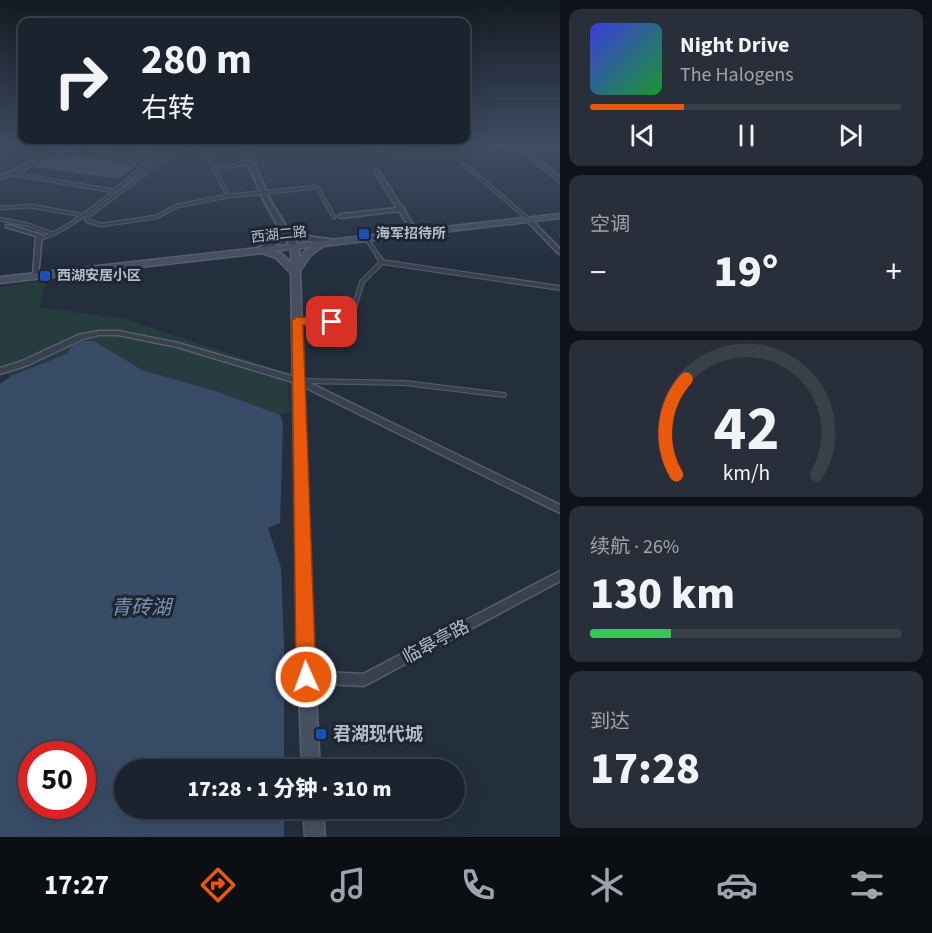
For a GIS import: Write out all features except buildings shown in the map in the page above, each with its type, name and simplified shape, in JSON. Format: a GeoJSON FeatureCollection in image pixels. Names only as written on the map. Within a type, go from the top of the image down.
{"type":"FeatureCollection","features":[{"type":"Feature","properties":{"kind":"main road","name":"西湖二路"},"geometry":{"type":"LineString","coordinates":[[1,280],[560,216]]}},
{"type":"Feature","properties":{"kind":"main road"},"geometry":{"type":"LineString","coordinates":[[295,272],[308,253],[330,242]]}},
{"type":"Feature","properties":{"kind":"main road"},"geometry":{"type":"LineString","coordinates":[[295,247],[306,677],[310,759]]}},
{"type":"Feature","properties":{"kind":"main road"},"geometry":{"type":"LineString","coordinates":[[259,251],[279,256],[295,272]]}},
{"type":"Feature","properties":{"kind":"main road"},"geometry":{"type":"LineString","coordinates":[[314,819],[315,837]]}},
{"type":"Feature","properties":{"kind":"street"},"geometry":{"type":"LineString","coordinates":[[261,185],[295,247]]}},
{"type":"Feature","properties":{"kind":"street"},"geometry":{"type":"LineString","coordinates":[[386,185],[415,232]]}},
{"type":"Feature","properties":{"kind":"street"},"geometry":{"type":"LineString","coordinates":[[341,216],[402,209]]}},
{"type":"Feature","properties":{"kind":"street"},"geometry":{"type":"LineString","coordinates":[[528,219],[560,252]]}},
{"type":"Feature","properties":{"kind":"street"},"geometry":{"type":"LineString","coordinates":[[8,226],[39,235],[36,275]]}},
{"type":"Feature","properties":{"kind":"street"},"geometry":{"type":"LineString","coordinates":[[284,229],[302,238],[330,242]]}},
{"type":"Feature","properties":{"kind":"street"},"geometry":{"type":"LineString","coordinates":[[259,251],[278,241],[284,229]]}},
{"type":"Feature","properties":{"kind":"street"},"geometry":{"type":"LineString","coordinates":[[0,371],[26,363],[89,334],[118,333],[178,345],[300,381],[560,508]]}},
{"type":"Feature","properties":{"kind":"street","name":"临皋亭路"},"geometry":{"type":"LineString","coordinates":[[306,677],[364,680],[560,576]]}},
{"type":"Feature","properties":{"kind":"lane"},"geometry":{"type":"LineString","coordinates":[[75,185],[114,192]]}},
{"type":"Feature","properties":{"kind":"lane"},"geometry":{"type":"LineString","coordinates":[[37,239],[53,234],[122,185]]}},
{"type":"Feature","properties":{"kind":"lane"},"geometry":{"type":"LineString","coordinates":[[130,185],[87,218],[88,221],[100,225],[156,217],[177,206],[228,196],[317,188],[334,218]]}},
{"type":"Feature","properties":{"kind":"lane"},"geometry":{"type":"LineString","coordinates":[[223,185],[228,196]]}},
{"type":"Feature","properties":{"kind":"lane"},"geometry":{"type":"LineString","coordinates":[[489,185],[528,219]]}},
{"type":"Feature","properties":{"kind":"lane"},"geometry":{"type":"LineString","coordinates":[[0,208],[17,203],[48,207],[54,212],[81,215]]}},
{"type":"Feature","properties":{"kind":"lane"},"geometry":{"type":"LineString","coordinates":[[0,219],[29,225],[53,234]]}},
{"type":"Feature","properties":{"kind":"lane"},"geometry":{"type":"LineString","coordinates":[[366,238],[382,262],[560,288]]}},
{"type":"Feature","properties":{"kind":"lane"},"geometry":{"type":"LineString","coordinates":[[297,321],[349,322],[362,282],[382,262]]}},
{"type":"Feature","properties":{"kind":"lane"},"geometry":{"type":"LineString","coordinates":[[300,381],[405,383],[504,395]]}},
{"type":"Feature","properties":{"kind":"green space"},"geometry":{"type":"Polygon","coordinates":[[[46,280],[39,307],[126,319],[287,373],[290,412],[280,415],[216,391],[142,370],[94,341],[83,341],[72,346],[67,354],[36,368],[11,376],[0,372],[0,287],[46,280]]]}},
{"type":"Feature","properties":{"kind":"water","name":"青砖湖"},"geometry":{"type":"Polygon","coordinates":[[[83,341],[94,341],[142,370],[216,391],[280,415],[283,423],[280,523],[268,528],[281,568],[284,759],[114,759],[114,819],[284,819],[284,837],[0,837],[0,384],[11,376],[67,354],[72,346],[83,341]]]}},
{"type":"Feature","properties":{"kind":"place","name":"海军招待所"},"geometry":{"type":"Point","coordinates":[364,234]}},
{"type":"Feature","properties":{"kind":"place","name":"西湖安居小区"},"geometry":{"type":"Point","coordinates":[45,276]}},
{"type":"Feature","properties":{"kind":"place","name":"君湖现代城"},"geometry":{"type":"Point","coordinates":[321,734]}},
{"type":"Feature","properties":{"kind":"route"},"geometry":{"type":"LineString","coordinates":[[306,677],[297,321],[332,322]]}}]}
